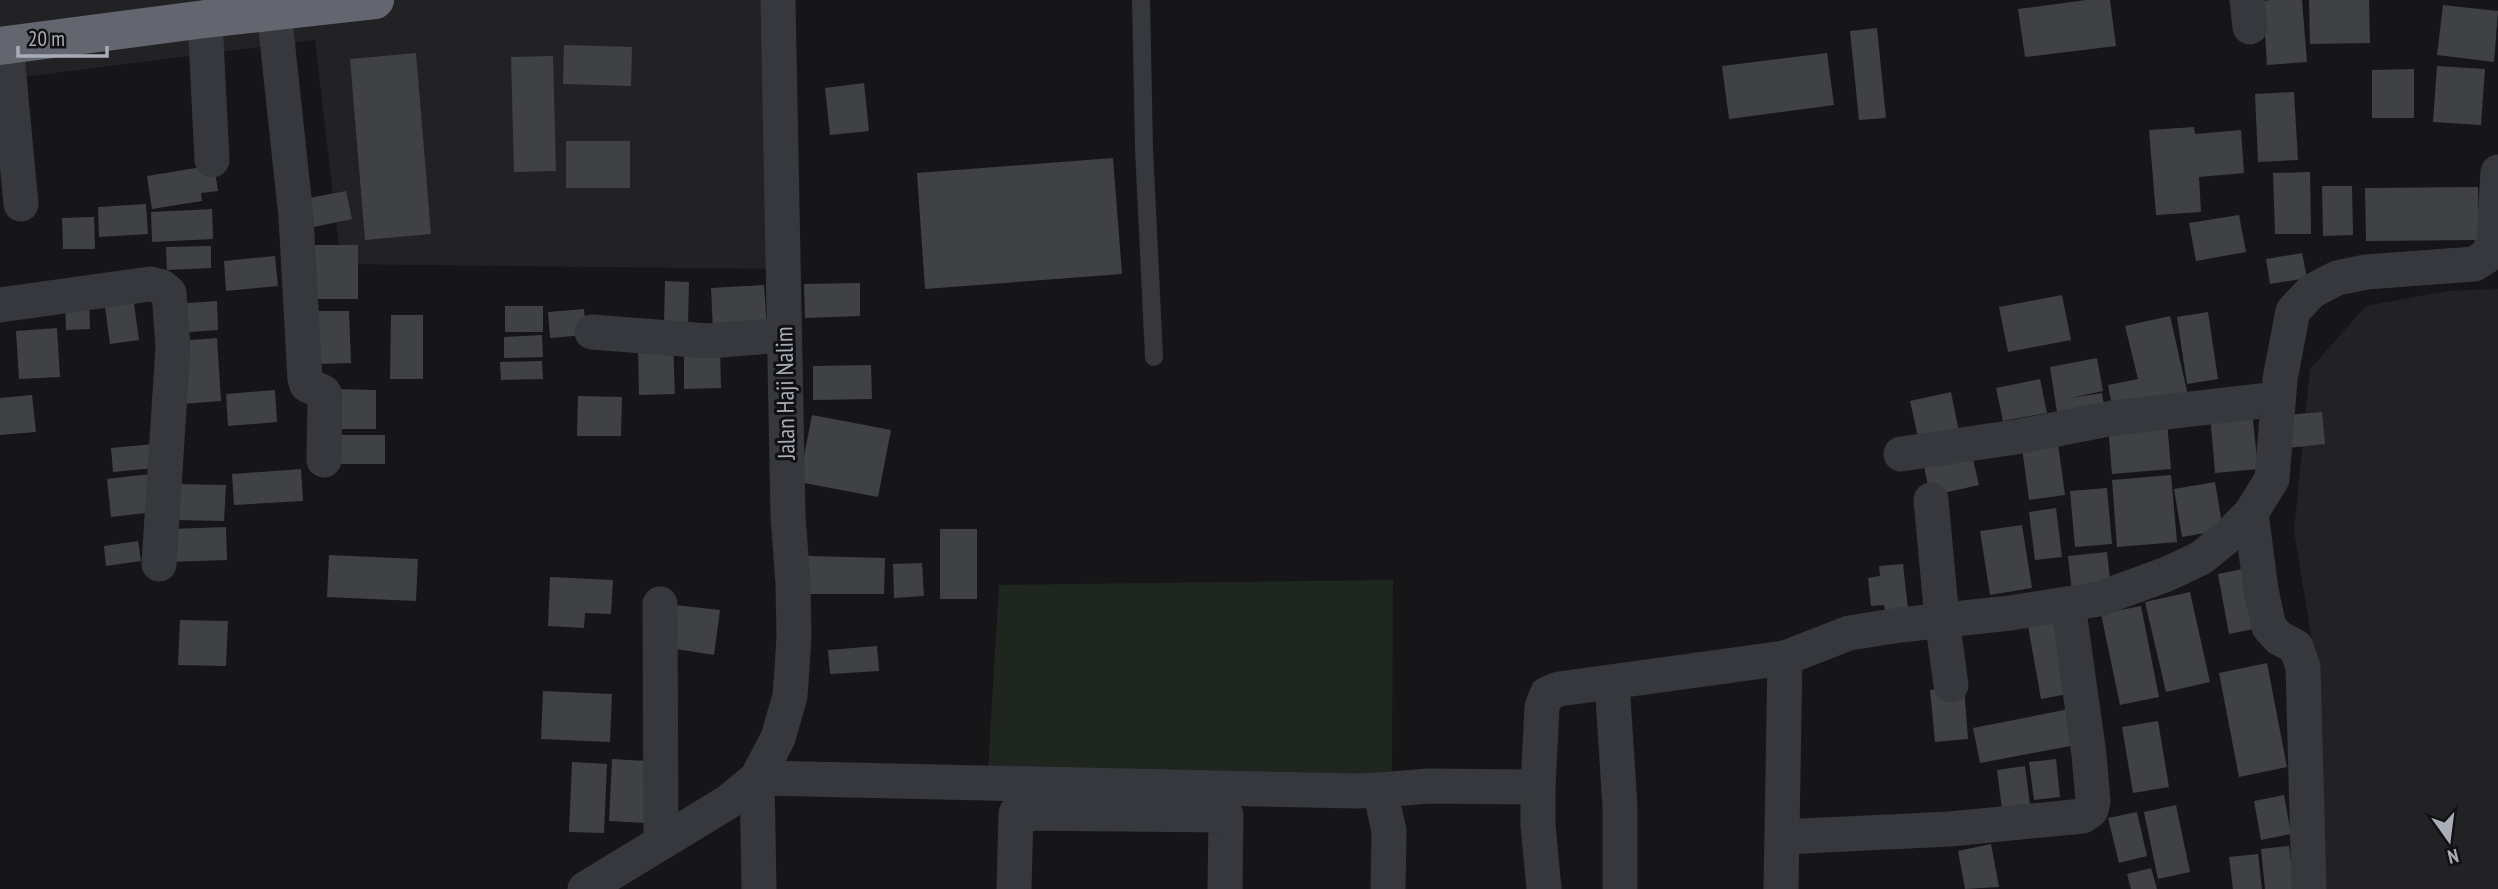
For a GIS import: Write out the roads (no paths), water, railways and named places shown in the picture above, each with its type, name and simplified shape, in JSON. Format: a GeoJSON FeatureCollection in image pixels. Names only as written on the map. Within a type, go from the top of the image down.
{"type":"FeatureCollection","features":[{"type":"Feature","properties":{"kind":"highway"},"geometry":{"type":"LineString","coordinates":[[3,46],[375,0]]}},
{"type":"Feature","properties":{"kind":"street","name":"Jalan Haji Nalim"},"geometry":{"type":"LineString","coordinates":[[757,778],[778,737],[790,696],[793,650],[778,0]]}},
{"type":"Feature","properties":{"kind":"street"},"geometry":{"type":"LineString","coordinates":[[274,11],[296,217],[305,379],[307,385],[325,395],[324,460]]}},
{"type":"Feature","properties":{"kind":"street"},"geometry":{"type":"LineString","coordinates":[[205,19],[212,160]]}},
{"type":"Feature","properties":{"kind":"street"},"geometry":{"type":"LineString","coordinates":[[3,46],[21,204]]}},
{"type":"Feature","properties":{"kind":"street"},"geometry":{"type":"LineString","coordinates":[[1544,889],[1538,825],[1538,787],[1542,707],[1547,694],[1559,690],[1785,658],[1849,633],[2099,599],[2167,574],[2201,558],[2251,513],[2272,479],[2280,379],[2293,311],[2312,291],[2337,278],[2366,272],[2474,264],[2487,257],[2494,241],[2498,172]]}},
{"type":"Feature","properties":{"kind":"street"},"geometry":{"type":"LineString","coordinates":[[0,305],[149,284],[162,287],[169,293],[173,346],[159,564]]}},
{"type":"Feature","properties":{"kind":"street"},"geometry":{"type":"LineString","coordinates":[[592,332],[708,341],[784,335]]}},
{"type":"Feature","properties":{"kind":"street"},"geometry":{"type":"LineString","coordinates":[[1901,454],[2022,436],[2113,418],[2278,398]]}},
{"type":"Feature","properties":{"kind":"street"},"geometry":{"type":"LineString","coordinates":[[1931,500],[1951,685]]}},
{"type":"Feature","properties":{"kind":"street"},"geometry":{"type":"LineString","coordinates":[[2251,513],[2261,590],[2269,626],[2279,638],[2296,647],[2303,667],[2309,889]]}},
{"type":"Feature","properties":{"kind":"street"},"geometry":{"type":"LineString","coordinates":[[660,604],[661,842]]}},
{"type":"Feature","properties":{"kind":"street"},"geometry":{"type":"LineString","coordinates":[[1783,837],[1950,829],[2083,816],[2091,810],[2093,801],[2089,755],[2068,604]]}},
{"type":"Feature","properties":{"kind":"street"},"geometry":{"type":"LineString","coordinates":[[1781,889],[1785,658]]}},
{"type":"Feature","properties":{"kind":"street"},"geometry":{"type":"LineString","coordinates":[[1612,682],[1620,807],[1620,889]]}},
{"type":"Feature","properties":{"kind":"street"},"geometry":{"type":"LineString","coordinates":[[757,778],[758,889]]}},
{"type":"Feature","properties":{"kind":"street"},"geometry":{"type":"LineString","coordinates":[[585,889],[728,802],[757,778],[1356,792],[1429,786],[1538,787]]}},
{"type":"Feature","properties":{"kind":"street"},"geometry":{"type":"LineString","coordinates":[[1380,790],[1389,831],[1388,889]]}},
{"type":"Feature","properties":{"kind":"street"},"geometry":{"type":"LineString","coordinates":[[1014,889],[1016,813],[1226,815],[1225,889]]}},
{"type":"Feature","properties":{"kind":"lane"},"geometry":{"type":"LineString","coordinates":[[1141,0],[1144,148],[1154,356]]}}]}
